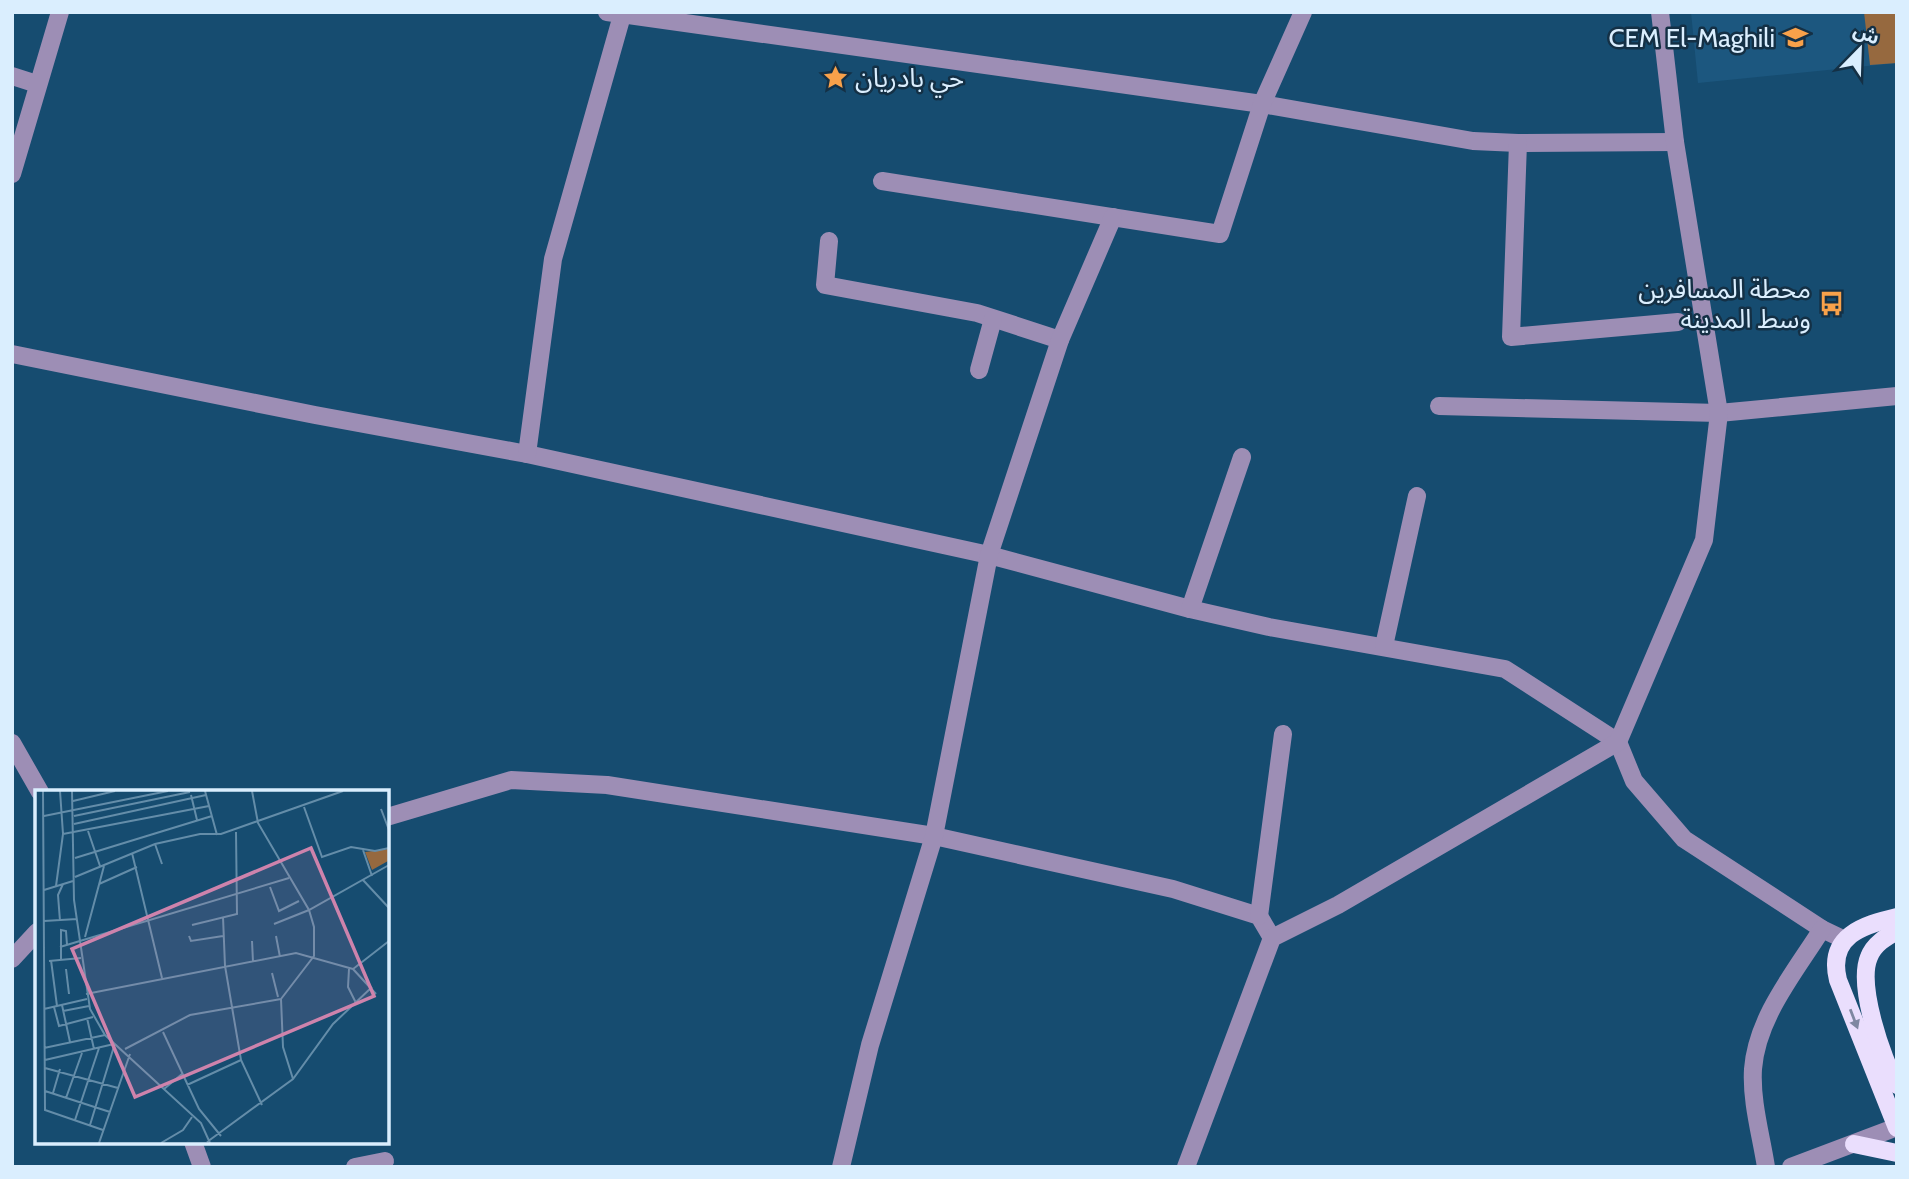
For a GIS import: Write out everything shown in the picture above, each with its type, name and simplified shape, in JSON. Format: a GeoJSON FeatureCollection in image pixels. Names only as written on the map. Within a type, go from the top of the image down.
{"type":"FeatureCollection","features":[{"type":"Feature","properties":{"kind":"main road"},"geometry":{"type":"LineString","coordinates":[[1897,917],[1863,927],[1845,940],[1838,954],[1836,971],[1875,1056],[1897,1128]]}},
{"type":"Feature","properties":{"kind":"main road"},"geometry":{"type":"LineString","coordinates":[[1836,971],[1850,973],[1867,962],[1880,942],[1897,931]]}},
{"type":"Feature","properties":{"kind":"main road"},"geometry":{"type":"LineString","coordinates":[[1845,940],[1867,962],[1866,987],[1875,1056],[1897,1085]]}},
{"type":"Feature","properties":{"kind":"main road"},"geometry":{"type":"LineString","coordinates":[[1854,1144],[1897,1153]]}},
{"type":"Feature","properties":{"kind":"street"},"geometry":{"type":"LineString","coordinates":[[12,174],[60,12]]}},
{"type":"Feature","properties":{"kind":"street"},"geometry":{"type":"LineString","coordinates":[[882,181],[1220,234],[1262,104],[1303,12]]}},
{"type":"Feature","properties":{"kind":"street"},"geometry":{"type":"LineString","coordinates":[[1186,1167],[1272,938],[1338,905],[1618,742],[1704,540],[1719,413],[1675,142],[1660,12]]}},
{"type":"Feature","properties":{"kind":"street"},"geometry":{"type":"LineString","coordinates":[[527,454],[553,259],[617,13],[1262,104],[1472,141],[1518,144],[1675,142]]}},
{"type":"Feature","properties":{"kind":"street"},"geometry":{"type":"LineString","coordinates":[[12,76],[37,84]]}},
{"type":"Feature","properties":{"kind":"street"},"geometry":{"type":"LineString","coordinates":[[1518,144],[1511,337],[1678,322]]}},
{"type":"Feature","properties":{"kind":"street"},"geometry":{"type":"LineString","coordinates":[[841,1167],[870,1045],[934,836],[989,555],[1060,340],[1114,217]]}},
{"type":"Feature","properties":{"kind":"street"},"geometry":{"type":"LineString","coordinates":[[829,241],[825,285],[947,307],[993,318],[1060,340]]}},
{"type":"Feature","properties":{"kind":"street"},"geometry":{"type":"LineString","coordinates":[[979,370],[993,318]]}},
{"type":"Feature","properties":{"kind":"street"},"geometry":{"type":"LineString","coordinates":[[12,354],[315,415],[527,454],[989,555],[1190,609],[1269,627],[1506,669],[1618,742],[1634,781],[1684,839],[1822,929],[1845,940]]}},
{"type":"Feature","properties":{"kind":"street"},"geometry":{"type":"LineString","coordinates":[[1439,406],[1719,413],[1897,396]]}},
{"type":"Feature","properties":{"kind":"street"},"geometry":{"type":"LineString","coordinates":[[1190,609],[1242,457]]}},
{"type":"Feature","properties":{"kind":"street"},"geometry":{"type":"LineString","coordinates":[[1384,646],[1417,496]]}},
{"type":"Feature","properties":{"kind":"street"},"geometry":{"type":"LineString","coordinates":[[1272,938],[1259,916],[1283,734]]}},
{"type":"Feature","properties":{"kind":"street"},"geometry":{"type":"LineString","coordinates":[[12,743],[15,763],[38,790]]}},
{"type":"Feature","properties":{"kind":"street"},"geometry":{"type":"LineString","coordinates":[[388,817],[511,780],[607,785],[934,836],[1173,889],[1259,916]]}},
{"type":"Feature","properties":{"kind":"street"},"geometry":{"type":"LineString","coordinates":[[1766,1167],[1754,1094],[1756,1049],[1773,1007],[1822,929]]}},
{"type":"Feature","properties":{"kind":"street"},"geometry":{"type":"LineString","coordinates":[[12,959],[35,934]]}},
{"type":"Feature","properties":{"kind":"street"},"geometry":{"type":"LineString","coordinates":[[1791,1167],[1897,1128]]}},
{"type":"Feature","properties":{"kind":"street"},"geometry":{"type":"LineString","coordinates":[[194,1144],[202,1167]]}},
{"type":"Feature","properties":{"kind":"street"},"geometry":{"type":"LineString","coordinates":[[355,1167],[385,1164],[384,1144]]}},
{"type":"Feature","properties":{"kind":"shaded area","name":"CEM El-Maghili"},"geometry":{"type":"Polygon","coordinates":[[[1691,12],[1897,12],[1897,63],[1698,83],[1691,12]]]}},
{"type":"Feature","properties":{"kind":"shaded area"},"geometry":{"type":"Polygon","coordinates":[[[1864,12],[1897,12],[1897,63],[1870,65],[1864,12]]]}},
{"type":"Feature","properties":{"kind":"place","name":"CEM El-Maghili"},"geometry":{"type":"Point","coordinates":[1795,38]}},
{"type":"Feature","properties":{"kind":"place","name":"حي بادريان"},"geometry":{"type":"Point","coordinates":[835,78]}},
{"type":"Feature","properties":{"kind":"place","name":"محطة المسافرين وسط المدينة"},"geometry":{"type":"Point","coordinates":[1831,304]}}]}
